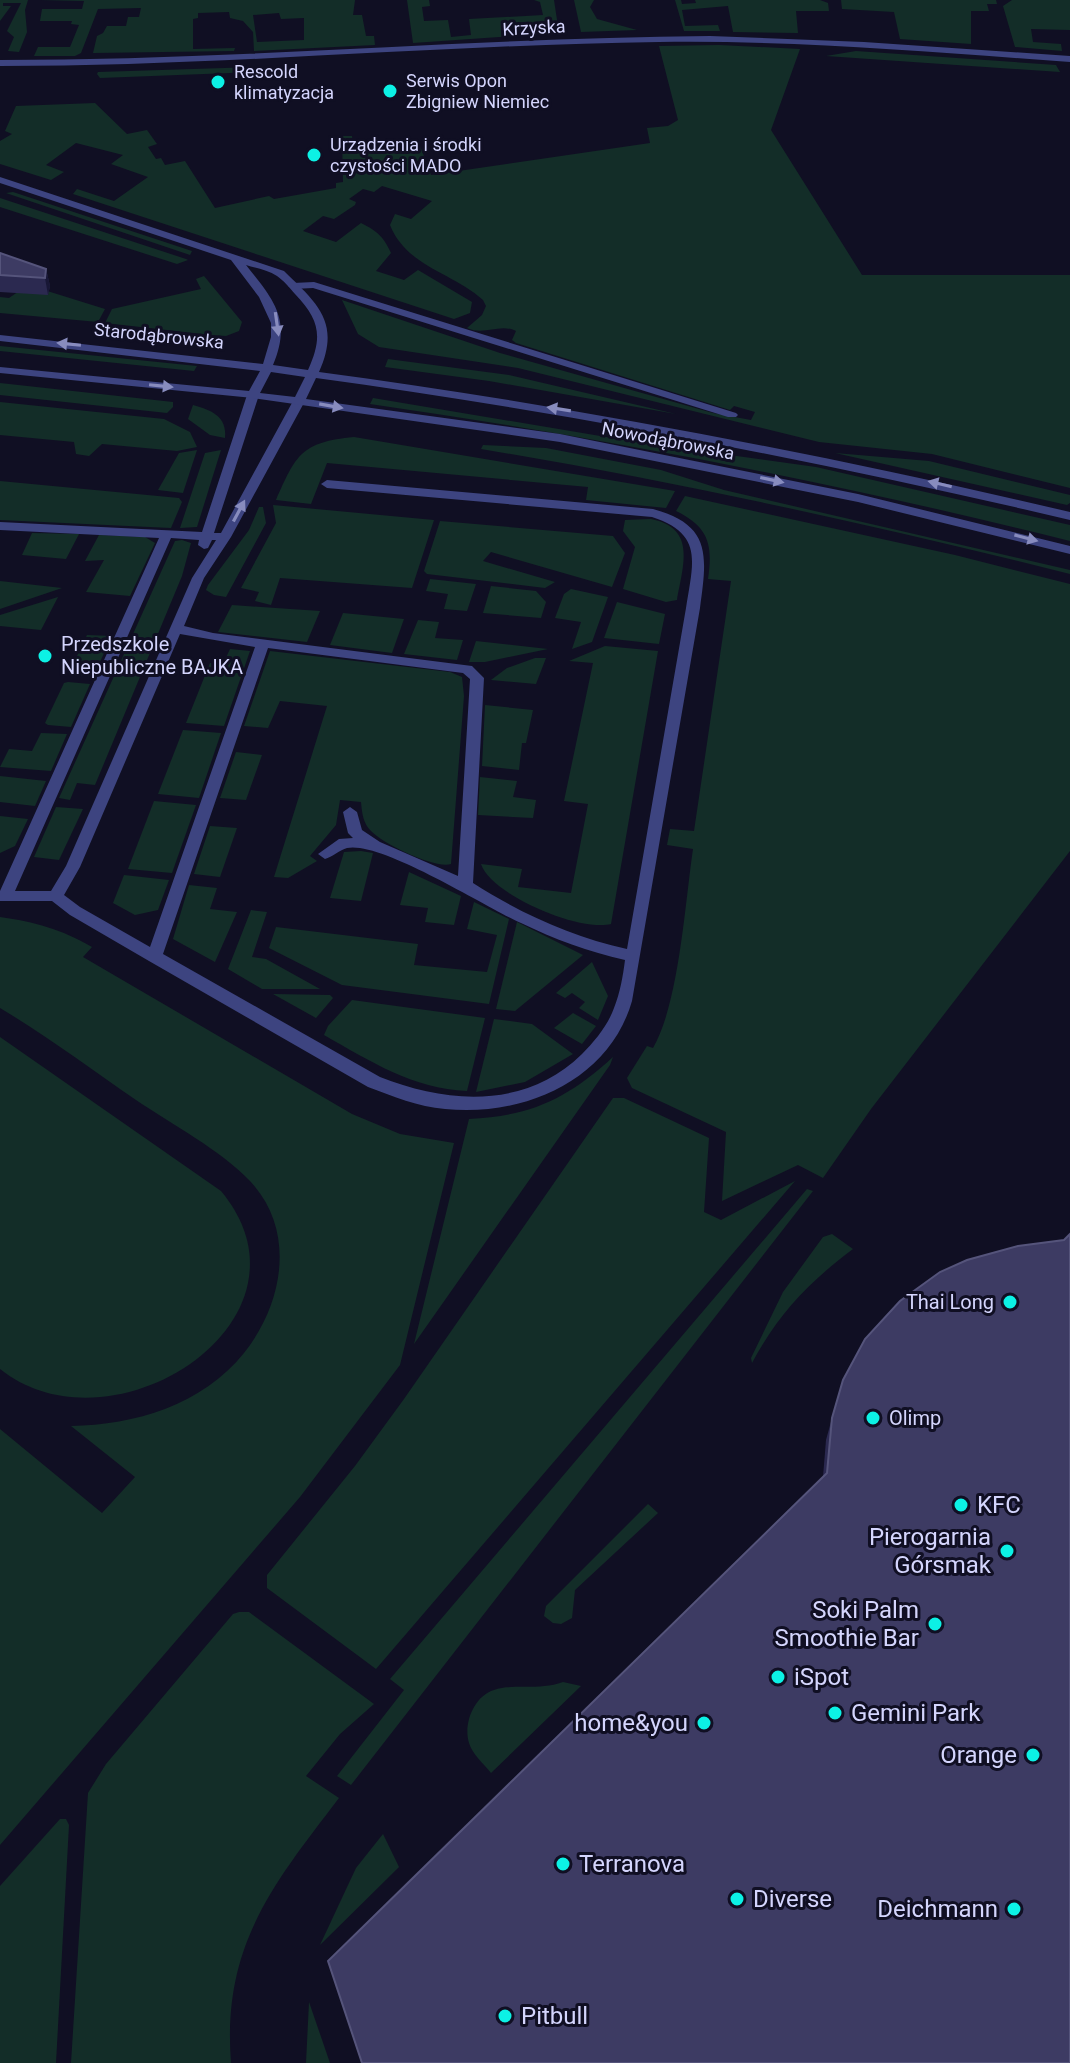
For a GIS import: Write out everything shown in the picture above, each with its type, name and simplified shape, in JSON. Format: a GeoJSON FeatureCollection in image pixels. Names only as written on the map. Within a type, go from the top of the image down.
{"type":"FeatureCollection","features":[{"type":"Feature","properties":{"kind":"street","name":"Krzyska"},"geometry":{"type":"LineString","coordinates":[[0,63],[226,60],[671,38],[793,40],[1070,59]]}},
{"type":"Feature","properties":{"kind":"street"},"geometry":{"type":"LineString","coordinates":[[0,180],[280,273],[321,321],[326,344],[299,401],[225,537],[198,578],[93,823],[55,896]]}},
{"type":"Feature","properties":{"kind":"street"},"geometry":{"type":"LineString","coordinates":[[198,578],[206,536],[253,395],[269,366],[279,336],[275,308],[236,260]]}},
{"type":"Feature","properties":{"kind":"street"},"geometry":{"type":"LineString","coordinates":[[293,286],[314,285],[732,415]]}},
{"type":"Feature","properties":{"kind":"street","name":"Starodąbrowska"},"geometry":{"type":"LineString","coordinates":[[0,338],[313,373]]}},
{"type":"Feature","properties":{"kind":"street"},"geometry":{"type":"LineString","coordinates":[[0,370],[253,395]]}},
{"type":"Feature","properties":{"kind":"street","name":"Nowodąbrowska"},"geometry":{"type":"LineString","coordinates":[[313,373],[577,412],[841,463],[1070,516]]}},
{"type":"Feature","properties":{"kind":"street","name":"Nowodąbrowska"},"geometry":{"type":"LineString","coordinates":[[253,395],[560,438],[883,504],[1070,550]]}},
{"type":"Feature","properties":{"kind":"street"},"geometry":{"type":"LineString","coordinates":[[167,534],[2,896],[55,896],[154,957],[383,1087],[410,1098],[468,1105],[503,1102],[543,1092],[573,1073],[598,1046],[620,1013],[633,956],[693,608],[699,556],[691,532],[670,517],[644,512],[327,484]]}},
{"type":"Feature","properties":{"kind":"street"},"geometry":{"type":"LineString","coordinates":[[0,526],[225,537]]}},
{"type":"Feature","properties":{"kind":"street"},"geometry":{"type":"LineString","coordinates":[[176,629],[263,644],[467,669],[473,673],[477,684],[465,885]]}},
{"type":"Feature","properties":{"kind":"street"},"geometry":{"type":"LineString","coordinates":[[154,957],[263,644]]}},
{"type":"Feature","properties":{"kind":"street"},"geometry":{"type":"LineString","coordinates":[[350,812],[355,833],[375,846],[465,885],[482,897],[586,945],[633,956]]}},
{"type":"Feature","properties":{"kind":"street"},"geometry":{"type":"LineString","coordinates":[[325,854],[344,843],[375,846]]}},
{"type":"Feature","properties":{"kind":"green space"},"geometry":{"type":"Polygon","coordinates":[[[0,0],[28,0],[25,10],[27,32],[19,52],[8,51],[14,37],[7,31],[21,3],[3,3],[3,6],[11,6],[0,21],[0,0]]]}},
{"type":"Feature","properties":{"kind":"green space"},"geometry":{"type":"Polygon","coordinates":[[[40,0],[355,0],[353,15],[362,15],[366,36],[374,36],[375,45],[254,51],[253,32],[243,21],[230,18],[229,12],[198,13],[198,18],[193,19],[193,49],[235,48],[234,51],[93,53],[97,36],[107,26],[126,26],[128,17],[139,17],[141,8],[98,9],[81,53],[75,56],[34,56],[38,47],[70,47],[79,25],[71,24],[72,21],[40,21],[42,9],[82,9],[84,1],[40,0]],[[279,13],[253,15],[257,42],[304,40],[304,18],[281,19],[279,13]]]}},
{"type":"Feature","properties":{"kind":"green space"},"geometry":{"type":"Polygon","coordinates":[[[407,0],[429,0],[430,6],[422,7],[424,21],[448,20],[451,37],[471,35],[469,19],[543,15],[540,2],[534,0],[554,0],[559,33],[413,43],[407,0]]]}},
{"type":"Feature","properties":{"kind":"green space"},"geometry":{"type":"Polygon","coordinates":[[[574,0],[594,0],[590,7],[597,19],[637,30],[581,32],[574,0]]]}},
{"type":"Feature","properties":{"kind":"green space"},"geometry":{"type":"Polygon","coordinates":[[[675,0],[681,0],[682,4],[696,3],[695,0],[820,0],[828,3],[829,11],[796,11],[798,33],[733,32],[728,6],[682,10],[685,26],[718,25],[720,31],[684,31],[675,0]]]}},
{"type":"Feature","properties":{"kind":"green space"},"geometry":{"type":"Polygon","coordinates":[[[841,0],[996,0],[997,4],[987,4],[989,11],[971,11],[971,44],[900,39],[894,12],[842,9],[841,0]]]}},
{"type":"Feature","properties":{"kind":"green space"},"geometry":{"type":"Polygon","coordinates":[[[1012,0],[1070,0],[1070,30],[1031,29],[1033,42],[1061,44],[1062,51],[1015,47],[1003,6],[1012,0]]]}},
{"type":"Feature","properties":{"kind":"green space"},"geometry":{"type":"Polygon","coordinates":[[[659,46],[800,49],[771,130],[862,275],[1070,275],[1070,488],[932,454],[819,442],[518,368],[379,347],[358,334],[342,300],[500,353],[713,413],[751,420],[755,412],[734,406],[730,410],[516,343],[512,340],[516,331],[510,329],[480,331],[467,328],[482,315],[486,306],[483,300],[419,260],[407,250],[390,225],[395,214],[411,219],[432,201],[382,186],[374,192],[363,189],[349,199],[356,202],[355,205],[334,219],[323,216],[303,231],[336,242],[361,223],[367,226],[383,239],[391,253],[376,271],[404,280],[418,270],[472,302],[470,313],[454,319],[73,194],[77,189],[114,201],[148,177],[111,164],[123,155],[76,143],[46,165],[64,172],[51,180],[0,164],[0,141],[12,134],[5,131],[16,106],[95,103],[127,134],[147,130],[157,144],[148,147],[156,159],[161,158],[165,165],[185,161],[215,208],[269,196],[274,199],[336,188],[336,183],[343,182],[342,136],[352,136],[353,147],[419,143],[431,175],[650,143],[647,128],[668,126],[678,120],[659,46]]]}},
{"type":"Feature","properties":{"kind":"green space"},"geometry":{"type":"Polygon","coordinates":[[[856,51],[1056,65],[1060,72],[826,56],[856,51]]]}},
{"type":"Feature","properties":{"kind":"green space"},"geometry":{"type":"Polygon","coordinates":[[[260,67],[259,72],[100,78],[97,74],[98,72],[260,67]]]}},
{"type":"Feature","properties":{"kind":"green space"},"geometry":{"type":"Polygon","coordinates":[[[13,192],[192,251],[190,255],[6,193],[13,192]]]}},
{"type":"Feature","properties":{"kind":"green space"},"geometry":{"type":"Polygon","coordinates":[[[0,198],[188,260],[177,264],[0,207],[0,198]]]}},
{"type":"Feature","properties":{"kind":"green space"},"geometry":{"type":"Polygon","coordinates":[[[204,276],[242,322],[239,331],[226,336],[105,323],[112,309],[201,289],[196,279],[204,276]]]}},
{"type":"Feature","properties":{"kind":"green space"},"geometry":{"type":"Polygon","coordinates":[[[28,285],[105,309],[98,322],[0,313],[0,297],[9,298],[28,285]]]}},
{"type":"Feature","properties":{"kind":"green space"},"geometry":{"type":"Polygon","coordinates":[[[0,346],[197,366],[194,371],[0,351],[0,346]]]}},
{"type":"Feature","properties":{"kind":"green space"},"geometry":{"type":"Polygon","coordinates":[[[388,359],[509,375],[676,414],[489,381],[385,367],[388,359]]]}},
{"type":"Feature","properties":{"kind":"green space"},"geometry":{"type":"Polygon","coordinates":[[[0,383],[173,402],[173,407],[167,413],[0,395],[0,383]]]}},
{"type":"Feature","properties":{"kind":"green space"},"geometry":{"type":"Polygon","coordinates":[[[373,398],[642,443],[816,467],[1070,525],[1070,541],[896,500],[722,464],[370,404],[373,398]]]}},
{"type":"Feature","properties":{"kind":"green space"},"geometry":{"type":"Polygon","coordinates":[[[0,402],[164,419],[190,432],[197,447],[177,451],[102,444],[89,456],[76,454],[74,442],[0,435],[0,402]]]}},
{"type":"Feature","properties":{"kind":"green space"},"geometry":{"type":"Polygon","coordinates":[[[193,405],[212,412],[220,419],[225,438],[210,435],[188,419],[193,405]]]}},
{"type":"Feature","properties":{"kind":"green space"},"geometry":{"type":"Polygon","coordinates":[[[354,437],[675,491],[666,508],[586,500],[588,487],[327,463],[311,504],[276,500],[295,462],[311,447],[354,437]]]}},
{"type":"Feature","properties":{"kind":"green space"},"geometry":{"type":"Polygon","coordinates":[[[483,445],[546,448],[661,470],[724,490],[1070,570],[1070,574],[777,506],[481,449],[483,445]]]}},
{"type":"Feature","properties":{"kind":"green space"},"geometry":{"type":"Polygon","coordinates":[[[197,450],[183,493],[158,490],[179,453],[197,450]]]}},
{"type":"Feature","properties":{"kind":"green space"},"geometry":{"type":"Polygon","coordinates":[[[221,450],[197,527],[180,528],[205,453],[221,450]]]}},
{"type":"Feature","properties":{"kind":"green space"},"geometry":{"type":"Polygon","coordinates":[[[835,453],[929,461],[1070,495],[1070,503],[1067,505],[835,453]]]}},
{"type":"Feature","properties":{"kind":"green space"},"geometry":{"type":"Polygon","coordinates":[[[0,481],[179,498],[182,502],[171,528],[0,520],[0,481]]]}},
{"type":"Feature","properties":{"kind":"green space"},"geometry":{"type":"Polygon","coordinates":[[[685,496],[955,555],[1070,584],[1070,851],[871,1109],[823,1178],[798,1165],[722,1201],[726,1132],[632,1088],[627,1078],[647,1046],[653,1048],[662,1029],[675,979],[693,849],[667,845],[670,829],[694,831],[731,581],[708,579],[710,556],[706,538],[696,524],[676,511],[685,496]]]}},
{"type":"Feature","properties":{"kind":"green space"},"geometry":{"type":"Polygon","coordinates":[[[273,505],[434,520],[412,588],[280,578],[271,605],[255,601],[259,592],[241,588],[276,523],[273,505]]]}},
{"type":"Feature","properties":{"kind":"green space"},"geometry":{"type":"Polygon","coordinates":[[[259,507],[263,507],[266,523],[226,597],[214,595],[206,590],[208,585],[249,530],[259,507]]]}},
{"type":"Feature","properties":{"kind":"green space"},"geometry":{"type":"Polygon","coordinates":[[[651,519],[666,524],[681,540],[684,562],[677,600],[666,602],[623,589],[635,547],[623,531],[625,520],[651,519]]]}},
{"type":"Feature","properties":{"kind":"green space"},"geometry":{"type":"Polygon","coordinates":[[[440,521],[613,536],[625,553],[612,587],[491,552],[483,561],[555,582],[545,588],[427,574],[424,571],[440,521]]]}},
{"type":"Feature","properties":{"kind":"green space"},"geometry":{"type":"Polygon","coordinates":[[[32,533],[79,534],[66,559],[22,555],[32,533]]]}},
{"type":"Feature","properties":{"kind":"green space"},"geometry":{"type":"Polygon","coordinates":[[[99,535],[145,537],[155,543],[130,596],[86,592],[104,560],[85,561],[99,535]]]}},
{"type":"Feature","properties":{"kind":"green space"},"geometry":{"type":"Polygon","coordinates":[[[175,541],[191,543],[182,576],[95,785],[77,783],[70,800],[59,798],[175,541]]]}},
{"type":"Feature","properties":{"kind":"green space"},"geometry":{"type":"Polygon","coordinates":[[[430,579],[476,584],[467,611],[444,609],[448,594],[426,591],[430,579]]]}},
{"type":"Feature","properties":{"kind":"green space"},"geometry":{"type":"Polygon","coordinates":[[[0,581],[62,588],[0,609],[0,581]]]}},
{"type":"Feature","properties":{"kind":"green space"},"geometry":{"type":"Polygon","coordinates":[[[491,586],[536,591],[546,602],[541,618],[483,613],[491,586]]]}},
{"type":"Feature","properties":{"kind":"green space"},"geometry":{"type":"Polygon","coordinates":[[[571,589],[608,597],[592,642],[572,649],[581,622],[555,618],[564,594],[571,589]]]}},
{"type":"Feature","properties":{"kind":"green space"},"geometry":{"type":"Polygon","coordinates":[[[58,597],[41,630],[0,626],[0,615],[58,597]]]}},
{"type":"Feature","properties":{"kind":"green space"},"geometry":{"type":"Polygon","coordinates":[[[617,602],[665,614],[659,644],[604,638],[617,602]]]}},
{"type":"Feature","properties":{"kind":"green space"},"geometry":{"type":"Polygon","coordinates":[[[232,605],[320,611],[307,642],[218,632],[232,605]]]}},
{"type":"Feature","properties":{"kind":"green space"},"geometry":{"type":"Polygon","coordinates":[[[343,613],[404,619],[392,653],[330,645],[343,613]]]}},
{"type":"Feature","properties":{"kind":"green space"},"geometry":{"type":"Polygon","coordinates":[[[418,620],[439,622],[435,638],[463,640],[457,660],[404,654],[418,620]]]}},
{"type":"Feature","properties":{"kind":"green space"},"geometry":{"type":"Polygon","coordinates":[[[87,635],[112,636],[93,677],[71,675],[69,673],[87,635]]]}},
{"type":"Feature","properties":{"kind":"green space"},"geometry":{"type":"Polygon","coordinates":[[[476,641],[548,649],[485,662],[469,662],[476,641]]]}},
{"type":"Feature","properties":{"kind":"green space"},"geometry":{"type":"Polygon","coordinates":[[[605,646],[658,651],[611,924],[597,925],[559,917],[518,899],[488,876],[481,864],[522,869],[518,887],[571,893],[588,804],[564,801],[593,663],[569,661],[605,646]]]}},
{"type":"Feature","properties":{"kind":"green space"},"geometry":{"type":"Polygon","coordinates":[[[230,649],[250,651],[224,726],[186,723],[210,663],[223,664],[230,649]]]}},
{"type":"Feature","properties":{"kind":"green space"},"geometry":{"type":"Polygon","coordinates":[[[270,651],[450,672],[462,677],[464,696],[451,864],[433,863],[386,842],[366,825],[361,802],[340,800],[336,825],[310,856],[317,861],[288,878],[274,877],[327,706],[280,701],[268,728],[244,726],[270,651]]]}},
{"type":"Feature","properties":{"kind":"green space"},"geometry":{"type":"Polygon","coordinates":[[[535,658],[546,658],[536,684],[491,680],[507,668],[535,658]]]}},
{"type":"Feature","properties":{"kind":"green space"},"geometry":{"type":"Polygon","coordinates":[[[64,683],[90,684],[71,727],[48,725],[45,723],[64,683]]]}},
{"type":"Feature","properties":{"kind":"green space"},"geometry":{"type":"Polygon","coordinates":[[[485,705],[533,710],[526,743],[522,743],[519,770],[482,766],[485,705]]]}},
{"type":"Feature","properties":{"kind":"green space"},"geometry":{"type":"Polygon","coordinates":[[[183,730],[221,733],[199,798],[158,794],[183,730]]]}},
{"type":"Feature","properties":{"kind":"green space"},"geometry":{"type":"Polygon","coordinates":[[[41,733],[67,734],[51,771],[0,767],[9,749],[32,751],[41,733]]]}},
{"type":"Feature","properties":{"kind":"green space"},"geometry":{"type":"Polygon","coordinates":[[[236,752],[262,755],[246,800],[220,798],[236,752]]]}},
{"type":"Feature","properties":{"kind":"green space"},"geometry":{"type":"Polygon","coordinates":[[[0,776],[46,781],[35,806],[0,802],[0,776]]]}},
{"type":"Feature","properties":{"kind":"green space"},"geometry":{"type":"Polygon","coordinates":[[[480,777],[517,781],[513,797],[536,800],[533,818],[478,815],[480,777]]]}},
{"type":"Feature","properties":{"kind":"green space"},"geometry":{"type":"Polygon","coordinates":[[[154,801],[196,805],[172,873],[128,869],[154,801]]]}},
{"type":"Feature","properties":{"kind":"green space"},"geometry":{"type":"Polygon","coordinates":[[[56,807],[83,809],[59,860],[34,857],[56,807]]]}},
{"type":"Feature","properties":{"kind":"green space"},"geometry":{"type":"Polygon","coordinates":[[[0,816],[28,819],[15,846],[0,853],[0,816]]]}},
{"type":"Feature","properties":{"kind":"green space"},"geometry":{"type":"Polygon","coordinates":[[[210,826],[237,828],[220,877],[194,874],[210,826]]]}},
{"type":"Feature","properties":{"kind":"green space"},"geometry":{"type":"Polygon","coordinates":[[[344,852],[373,853],[361,901],[330,898],[344,852]]]}},
{"type":"Feature","properties":{"kind":"green space"},"geometry":{"type":"Polygon","coordinates":[[[409,872],[461,896],[454,925],[425,922],[428,908],[400,905],[409,872]]]}},
{"type":"Feature","properties":{"kind":"green space"},"geometry":{"type":"Polygon","coordinates":[[[124,875],[169,880],[158,910],[135,915],[113,903],[124,875]]]}},
{"type":"Feature","properties":{"kind":"green space"},"geometry":{"type":"Polygon","coordinates":[[[189,885],[217,888],[210,909],[237,912],[215,962],[173,939],[189,885]]]}},
{"type":"Feature","properties":{"kind":"green space"},"geometry":{"type":"Polygon","coordinates":[[[474,902],[509,919],[489,1004],[342,985],[269,948],[276,927],[418,944],[414,965],[487,972],[497,935],[467,929],[474,902]]]}},
{"type":"Feature","properties":{"kind":"green space"},"geometry":{"type":"Polygon","coordinates":[[[251,910],[267,912],[252,957],[266,959],[320,989],[262,989],[228,969],[251,910]]]}},
{"type":"Feature","properties":{"kind":"green space"},"geometry":{"type":"Polygon","coordinates":[[[0,917],[48,927],[92,947],[83,957],[352,1114],[400,1134],[454,1143],[400,1365],[300,1497],[0,1845],[0,1429],[102,1513],[135,1477],[71,1426],[119,1421],[166,1409],[188,1399],[227,1371],[244,1353],[268,1312],[279,1267],[279,1244],[265,1201],[238,1169],[0,1008],[0,917]]]}},
{"type":"Feature","properties":{"kind":"green space"},"geometry":{"type":"Polygon","coordinates":[[[517,922],[583,955],[515,1011],[496,1009],[517,922]]]}},
{"type":"Feature","properties":{"kind":"green space"},"geometry":{"type":"Polygon","coordinates":[[[592,962],[608,996],[598,1020],[579,1008],[585,1002],[572,993],[565,998],[556,993],[592,962]]]}},
{"type":"Feature","properties":{"kind":"green space"},"geometry":{"type":"Polygon","coordinates":[[[273,994],[330,995],[333,998],[316,1018],[273,994]]]}},
{"type":"Feature","properties":{"kind":"green space"},"geometry":{"type":"Polygon","coordinates":[[[352,1000],[485,1018],[467,1091],[410,1079],[375,1064],[324,1035],[328,1026],[352,1000]]]}},
{"type":"Feature","properties":{"kind":"green space"},"geometry":{"type":"Polygon","coordinates":[[[573,1013],[596,1026],[582,1044],[554,1028],[573,1013]]]}},
{"type":"Feature","properties":{"kind":"green space"},"geometry":{"type":"Polygon","coordinates":[[[494,1019],[532,1024],[573,1054],[525,1082],[476,1092],[494,1019]]]}},
{"type":"Feature","properties":{"kind":"green space"},"geometry":{"type":"Polygon","coordinates":[[[0,1037],[221,1191],[247,1239],[247,1286],[228,1328],[193,1362],[147,1386],[97,1397],[46,1392],[0,1369],[0,1037]]]}},
{"type":"Feature","properties":{"kind":"green space"},"geometry":{"type":"Polygon","coordinates":[[[613,1057],[414,1344],[469,1119],[511,1114],[547,1103],[580,1084],[613,1057]]]}},
{"type":"Feature","properties":{"kind":"green space"},"geometry":{"type":"Polygon","coordinates":[[[613,1098],[624,1098],[709,1138],[704,1212],[721,1220],[795,1181],[376,1669],[267,1588],[267,1575],[355,1466],[404,1399],[613,1098]]]}},
{"type":"Feature","properties":{"kind":"green space"},"geometry":{"type":"Polygon","coordinates":[[[807,1189],[813,1191],[351,1785],[337,1776],[404,1690],[390,1679],[807,1189]]]}},
{"type":"Feature","properties":{"kind":"green space"},"geometry":{"type":"Polygon","coordinates":[[[832,1234],[853,1249],[796,1300],[752,1363],[751,1358],[783,1292],[823,1237],[832,1234]]]}},
{"type":"Feature","properties":{"kind":"green space"},"geometry":{"type":"Polygon","coordinates":[[[648,1504],[658,1513],[575,1590],[572,1618],[561,1624],[553,1623],[544,1616],[546,1606],[648,1504]]]}},
{"type":"Feature","properties":{"kind":"green space"},"geometry":{"type":"Polygon","coordinates":[[[249,1612],[374,1704],[340,1734],[306,1776],[339,1798],[293,1860],[256,1920],[235,1985],[230,2022],[231,2063],[71,2063],[88,1793],[106,1764],[233,1614],[249,1612]]]}},
{"type":"Feature","properties":{"kind":"green space"},"geometry":{"type":"Polygon","coordinates":[[[563,1682],[581,1686],[491,1773],[469,1743],[469,1719],[476,1704],[494,1690],[563,1682]]]}},
{"type":"Feature","properties":{"kind":"green space"},"geometry":{"type":"Polygon","coordinates":[[[60,1819],[66,1819],[69,1825],[56,2063],[0,2063],[0,1886],[60,1819]]]}},
{"type":"Feature","properties":{"kind":"green space"},"geometry":{"type":"Polygon","coordinates":[[[383,1834],[399,1867],[320,1945],[356,1868],[383,1834]]]}},
{"type":"Feature","properties":{"kind":"green space"},"geometry":{"type":"Polygon","coordinates":[[[309,2002],[330,2063],[306,2063],[309,2002]]]}},
{"type":"Feature","properties":{"kind":"building"},"geometry":{"type":"Polygon","coordinates":[[[0,253],[46,269],[45,278],[0,275],[0,253]]]}},
{"type":"Feature","properties":{"kind":"building","name":"Gemini Park"},"geometry":{"type":"Polygon","coordinates":[[[1070,1234],[1070,2063],[362,2063],[328,1961],[827,1473],[832,1418],[843,1380],[865,1339],[900,1301],[940,1272],[967,1260],[1018,1246],[1064,1240],[1070,1234]]]}},
{"type":"Feature","properties":{"kind":"place","name":"Rescold klimatyzacja"},"geometry":{"type":"Point","coordinates":[218,82]}},
{"type":"Feature","properties":{"kind":"place","name":"Serwis Opon Zbigniew Niemiec"},"geometry":{"type":"Point","coordinates":[390,91]}},
{"type":"Feature","properties":{"kind":"place","name":"Urządzenia i środki czystości MADO"},"geometry":{"type":"Point","coordinates":[314,155]}},
{"type":"Feature","properties":{"kind":"place","name":"Przedszkole Niepubliczne BAJKA"},"geometry":{"type":"Point","coordinates":[45,656]}},
{"type":"Feature","properties":{"kind":"place","name":"Thai Long"},"geometry":{"type":"Point","coordinates":[1010,1302]}},
{"type":"Feature","properties":{"kind":"place","name":"Olimp"},"geometry":{"type":"Point","coordinates":[873,1418]}},
{"type":"Feature","properties":{"kind":"place","name":"KFC"},"geometry":{"type":"Point","coordinates":[961,1505]}},
{"type":"Feature","properties":{"kind":"place","name":"Pierogarnia Górsmak"},"geometry":{"type":"Point","coordinates":[1007,1551]}},
{"type":"Feature","properties":{"kind":"place","name":"Soki Palm Smoothie Bar"},"geometry":{"type":"Point","coordinates":[935,1624]}},
{"type":"Feature","properties":{"kind":"place","name":"iSpot"},"geometry":{"type":"Point","coordinates":[778,1677]}},
{"type":"Feature","properties":{"kind":"place","name":"Gemini Park"},"geometry":{"type":"Point","coordinates":[835,1713]}},
{"type":"Feature","properties":{"kind":"place","name":"home&you"},"geometry":{"type":"Point","coordinates":[704,1723]}},
{"type":"Feature","properties":{"kind":"place","name":"Orange"},"geometry":{"type":"Point","coordinates":[1033,1755]}},
{"type":"Feature","properties":{"kind":"place","name":"Terranova"},"geometry":{"type":"Point","coordinates":[563,1864]}},
{"type":"Feature","properties":{"kind":"place","name":"Diverse"},"geometry":{"type":"Point","coordinates":[737,1899]}},
{"type":"Feature","properties":{"kind":"place","name":"Deichmann"},"geometry":{"type":"Point","coordinates":[1014,1909]}},
{"type":"Feature","properties":{"kind":"place","name":"Pitbull"},"geometry":{"type":"Point","coordinates":[505,2016]}}]}
